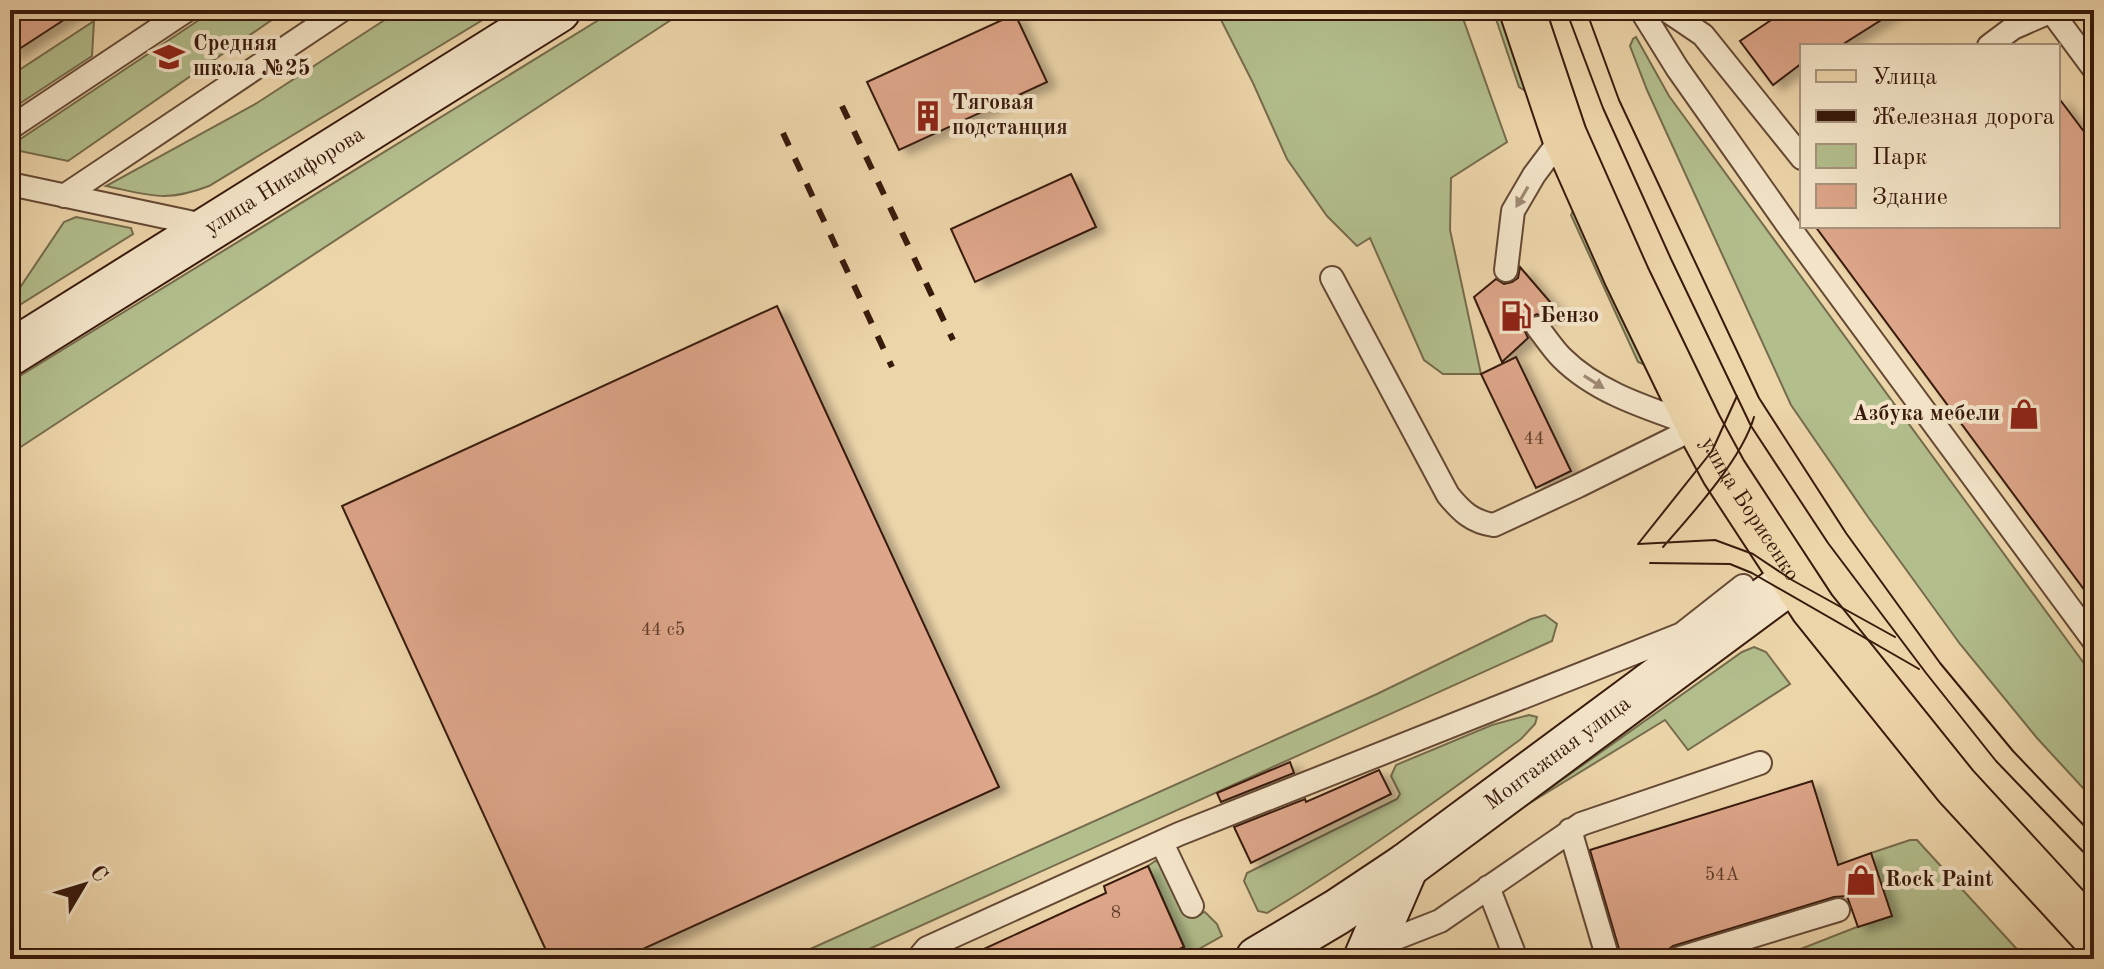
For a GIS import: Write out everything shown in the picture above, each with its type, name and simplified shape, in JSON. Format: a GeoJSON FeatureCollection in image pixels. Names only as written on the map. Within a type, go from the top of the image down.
{"type":"FeatureCollection","features":[{"type":"Feature","properties":{"kind":"main road","name":"улица Никифорова"},"geometry":{"type":"LineString","coordinates":[[10,353],[558,10]]}},
{"type":"Feature","properties":{"kind":"main road","name":"улица Борисенко"},"geometry":{"type":"LineString","coordinates":[[1522,10],[1564,135],[1627,277],[1724,472],[1792,580],[1956,786],[2094,936]]}},
{"type":"Feature","properties":{"kind":"main road","name":"Монтажная улица"},"geometry":{"type":"LineString","coordinates":[[1368,954],[1406,866],[1792,580]]}},
{"type":"Feature","properties":{"kind":"main road"},"geometry":{"type":"LineString","coordinates":[[1258,959],[1406,866]]}},
{"type":"Feature","properties":{"kind":"lane"},"geometry":{"type":"LineString","coordinates":[[10,128],[187,10]]}},
{"type":"Feature","properties":{"kind":"lane"},"geometry":{"type":"LineString","coordinates":[[64,196],[342,10]]}},
{"type":"Feature","properties":{"kind":"lane"},"geometry":{"type":"LineString","coordinates":[[1641,10],[1677,68],[1789,227],[2094,641]]}},
{"type":"Feature","properties":{"kind":"lane"},"geometry":{"type":"LineString","coordinates":[[1666,10],[1703,35],[1800,156]]}},
{"type":"Feature","properties":{"kind":"lane"},"geometry":{"type":"LineString","coordinates":[[1992,44],[2013,28],[2052,10],[2094,69]]}},
{"type":"Feature","properties":{"kind":"lane"},"geometry":{"type":"LineString","coordinates":[[1506,270],[1513,211],[1534,175],[1564,135]]}},
{"type":"Feature","properties":{"kind":"lane"},"geometry":{"type":"LineString","coordinates":[[10,184],[213,227]]}},
{"type":"Feature","properties":{"kind":"lane"},"geometry":{"type":"LineString","coordinates":[[1332,278],[1448,495],[1464,514],[1483,523],[1494,525],[1699,426]]}},
{"type":"Feature","properties":{"kind":"lane"},"geometry":{"type":"LineString","coordinates":[[1538,328],[1562,358],[1606,389],[1639,405],[1699,426]]}},
{"type":"Feature","properties":{"kind":"lane"},"geometry":{"type":"LineString","coordinates":[[921,959],[927,948],[1162,843],[1682,634],[1743,586]]}},
{"type":"Feature","properties":{"kind":"lane"},"geometry":{"type":"LineString","coordinates":[[1368,954],[1440,921],[1581,824],[1760,763]]}},
{"type":"Feature","properties":{"kind":"lane"},"geometry":{"type":"LineString","coordinates":[[1570,830],[1608,959]]}},
{"type":"Feature","properties":{"kind":"lane"},"geometry":{"type":"LineString","coordinates":[[1162,843],[1192,906]]}},
{"type":"Feature","properties":{"kind":"lane"},"geometry":{"type":"LineString","coordinates":[[1488,887],[1516,959]]}},
{"type":"Feature","properties":{"kind":"lane"},"geometry":{"type":"LineString","coordinates":[[1677,959],[1838,910]]}},
{"type":"Feature","properties":{"kind":"green space"},"geometry":{"type":"Polygon","coordinates":[[[214,10],[286,10],[68,161],[10,149],[10,146],[214,10]]]}},
{"type":"Feature","properties":{"kind":"green space"},"geometry":{"type":"Polygon","coordinates":[[[400,10],[442,10],[458,16],[499,10],[209,186],[181,194],[158,196],[106,186],[257,103],[400,10]]]}},
{"type":"Feature","properties":{"kind":"green space"},"geometry":{"type":"Polygon","coordinates":[[[615,10],[686,10],[10,454],[10,382],[615,10]]]}},
{"type":"Feature","properties":{"kind":"green space"},"geometry":{"type":"Polygon","coordinates":[[[1216,10],[1460,10],[1507,142],[1451,178],[1450,230],[1481,374],[1443,374],[1424,360],[1370,238],[1357,246],[1327,216],[1287,159],[1216,10]]]}},
{"type":"Feature","properties":{"kind":"green space"},"geometry":{"type":"Polygon","coordinates":[[[1493,10],[1501,10],[1527,87],[1524,90],[1519,87],[1493,10]]]}},
{"type":"Feature","properties":{"kind":"green space"},"geometry":{"type":"Polygon","coordinates":[[[94,21],[92,56],[10,110],[10,76],[94,21]]]}},
{"type":"Feature","properties":{"kind":"green space"},"geometry":{"type":"Polygon","coordinates":[[[1636,37],[1669,96],[2094,677],[2094,800],[2037,738],[1960,644],[1791,405],[1647,90],[1630,46],[1636,37]]]}},
{"type":"Feature","properties":{"kind":"green space"},"geometry":{"type":"Polygon","coordinates":[[[1573,211],[1578,212],[1645,362],[1643,364],[1638,362],[1571,215],[1573,211]]]}},
{"type":"Feature","properties":{"kind":"green space"},"geometry":{"type":"Polygon","coordinates":[[[76,217],[131,228],[133,234],[10,311],[10,297],[17,292],[64,222],[76,217]]]}},
{"type":"Feature","properties":{"kind":"green space"},"geometry":{"type":"Polygon","coordinates":[[[1545,615],[1557,624],[1552,641],[847,959],[788,959],[1377,694],[1545,615]]]}},
{"type":"Feature","properties":{"kind":"green space"},"geometry":{"type":"Polygon","coordinates":[[[1754,647],[1766,652],[1790,684],[1688,750],[1665,720],[1525,806],[1742,652],[1754,647]]]}},
{"type":"Feature","properties":{"kind":"green space"},"geometry":{"type":"Polygon","coordinates":[[[1529,715],[1537,717],[1535,724],[1521,739],[1459,784],[1300,893],[1267,913],[1258,911],[1244,881],[1247,873],[1397,799],[1400,794],[1391,776],[1396,765],[1492,725],[1529,715]]]}},
{"type":"Feature","properties":{"kind":"green space"},"geometry":{"type":"Polygon","coordinates":[[[1917,840],[2026,959],[1890,959],[1888,956],[1879,959],[1775,959],[1862,925],[1871,853],[1917,840]]]}},
{"type":"Feature","properties":{"kind":"green space"},"geometry":{"type":"Polygon","coordinates":[[[1155,861],[1163,863],[1188,916],[1205,912],[1217,924],[1222,936],[1181,959],[1160,959],[1184,946],[1148,866],[1155,861]]]}},
{"type":"Feature","properties":{"kind":"building"},"geometry":{"type":"Polygon","coordinates":[[[10,10],[79,10],[10,55],[10,10]]]}},
{"type":"Feature","properties":{"kind":"building"},"geometry":{"type":"Polygon","coordinates":[[[1786,10],[1897,10],[1843,44],[1800,44],[1800,65],[1773,85],[1740,41],[1786,10]]]}},
{"type":"Feature","properties":{"kind":"building","name":"Тяговая подстанция"},"geometry":{"type":"Polygon","coordinates":[[[1015,14],[1047,82],[899,150],[867,82],[1015,14]]]}},
{"type":"Feature","properties":{"kind":"building","name":"Азбука мебели"},"geometry":{"type":"Polygon","coordinates":[[[2060,100],[2094,145],[2094,603],[1816,228],[2060,228],[2060,100]]]}},
{"type":"Feature","properties":{"kind":"building"},"geometry":{"type":"Polygon","coordinates":[[[1071,174],[1096,227],[975,282],[951,229],[1071,174]]]}},
{"type":"Feature","properties":{"kind":"building"},"geometry":{"type":"Polygon","coordinates":[[[1520,267],[1557,310],[1548,319],[1537,314],[1529,318],[1524,329],[1528,338],[1502,362],[1474,297],[1496,279],[1504,284],[1512,282],[1518,278],[1520,267]]]}},
{"type":"Feature","properties":{"kind":"building"},"geometry":{"type":"Polygon","coordinates":[[[777,306],[999,787],[621,959],[550,959],[342,506],[777,306]]]}},
{"type":"Feature","properties":{"kind":"building"},"geometry":{"type":"Polygon","coordinates":[[[1516,357],[1571,471],[1536,488],[1481,374],[1516,357]]]}},
{"type":"Feature","properties":{"kind":"building"},"geometry":{"type":"Polygon","coordinates":[[[1290,762],[1294,773],[1221,802],[1217,793],[1290,762]]]}},
{"type":"Feature","properties":{"kind":"building"},"geometry":{"type":"Polygon","coordinates":[[[1379,770],[1391,794],[1251,863],[1234,827],[1305,799],[1306,802],[1379,770]]]}},
{"type":"Feature","properties":{"kind":"building"},"geometry":{"type":"Polygon","coordinates":[[[1812,781],[1838,865],[1871,853],[1892,916],[1858,927],[1847,896],[1834,897],[1673,946],[1665,952],[1642,959],[1622,959],[1590,850],[1812,781]]]}},
{"type":"Feature","properties":{"kind":"building"},"geometry":{"type":"Polygon","coordinates":[[[1148,866],[1184,947],[1156,959],[962,959],[1106,893],[1104,886],[1148,866]]]}},
{"type":"Feature","properties":{"kind":"tram line"},"geometry":{"type":"LineString","coordinates":[[1566,10],[1603,108],[1751,426],[1828,543],[1926,673],[1996,761],[2094,863]]}},
{"type":"Feature","properties":{"kind":"tram line"},"geometry":{"type":"LineString","coordinates":[[1586,10],[1619,100],[1759,398],[1846,533],[1940,663],[2013,751],[2094,836]]}},
{"type":"Feature","properties":{"kind":"tram line"},"geometry":{"type":"LineString","coordinates":[[1638,544],[1712,451],[1737,396]]}},
{"type":"Feature","properties":{"kind":"tram line"},"geometry":{"type":"LineString","coordinates":[[1663,547],[1728,468],[1754,417]]}},
{"type":"Feature","properties":{"kind":"tram line"},"geometry":{"type":"LineString","coordinates":[[1638,544],[1715,540],[1753,554],[1792,580],[1895,637]]}},
{"type":"Feature","properties":{"kind":"tram line"},"geometry":{"type":"LineString","coordinates":[[1650,563],[1730,564],[1752,573],[1919,669]]}},
{"type":"Feature","properties":{"kind":"railway"},"geometry":{"type":"LineString","coordinates":[[842,106],[953,340]]}},
{"type":"Feature","properties":{"kind":"railway"},"geometry":{"type":"LineString","coordinates":[[783,133],[892,367]]}},
{"type":"Feature","properties":{"kind":"place","name":"Средняя школа №25"},"geometry":{"type":"Point","coordinates":[169,57]}},
{"type":"Feature","properties":{"kind":"place","name":"Тяговая подстанция"},"geometry":{"type":"Point","coordinates":[928,116]}},
{"type":"Feature","properties":{"kind":"place","name":"Бензо"},"geometry":{"type":"Point","coordinates":[1516,316]}},
{"type":"Feature","properties":{"kind":"place","name":"Азбука мебели"},"geometry":{"type":"Point","coordinates":[2024,414]}},
{"type":"Feature","properties":{"kind":"place","name":"Rock Paint"},"geometry":{"type":"Point","coordinates":[1861,880]}}]}
